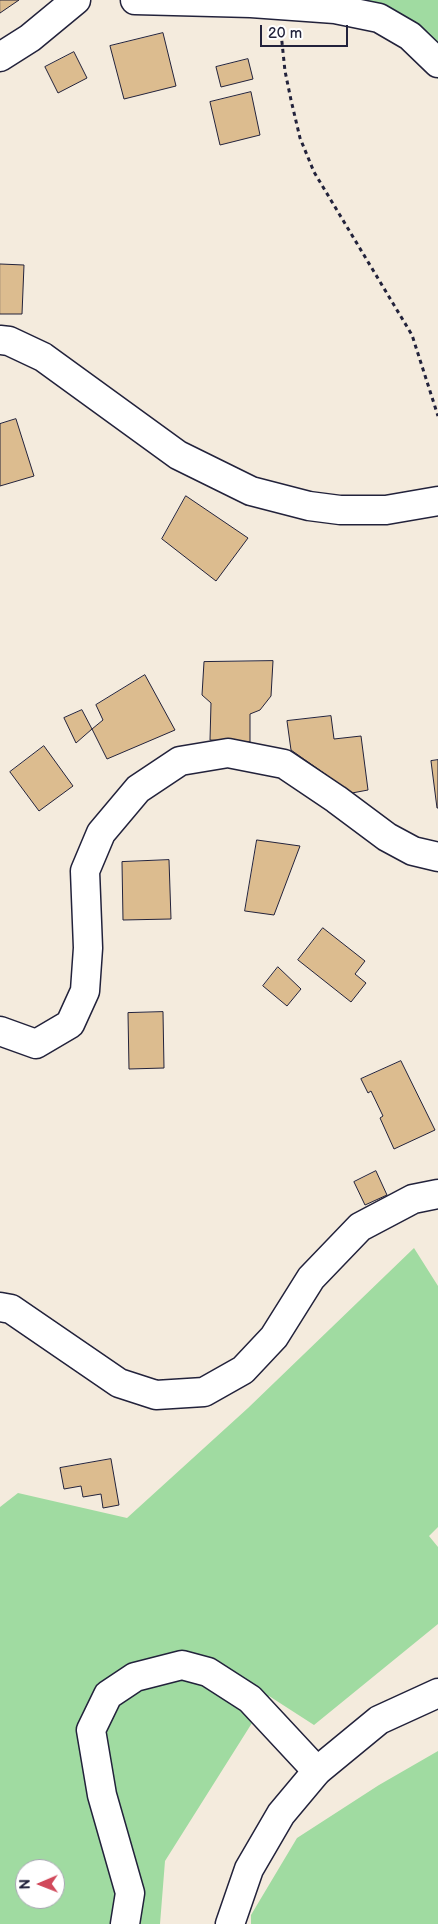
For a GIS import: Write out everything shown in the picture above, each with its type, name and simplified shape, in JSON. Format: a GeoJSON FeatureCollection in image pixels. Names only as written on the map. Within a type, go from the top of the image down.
{"type":"FeatureCollection","features":[{"type":"Feature","properties":{"kind":"street"},"geometry":{"type":"LineString","coordinates":[[0,57],[30,38],[76,0]]}},
{"type":"Feature","properties":{"kind":"street"},"geometry":{"type":"LineString","coordinates":[[135,0],[335,9],[379,18],[410,36],[438,63]]}},
{"type":"Feature","properties":{"kind":"street"},"geometry":{"type":"LineString","coordinates":[[0,340],[9,341],[43,357],[178,456],[251,491],[309,506],[340,510],[386,510],[438,501]]}},
{"type":"Feature","properties":{"kind":"street"},"geometry":{"type":"LineString","coordinates":[[0,1031],[36,1044],[70,1024],[85,991],[88,948],[85,871],[101,833],[138,789],[180,761],[228,753],[284,764],[336,799],[387,837],[413,851],[438,857]]}},
{"type":"Feature","properties":{"kind":"street"},"geometry":{"type":"LineString","coordinates":[[0,1307],[11,1310],[119,1383],[156,1395],[204,1392],[243,1370],[274,1336],[311,1278],[360,1227],[413,1199],[438,1194]]}},
{"type":"Feature","properties":{"kind":"street"},"geometry":{"type":"LineString","coordinates":[[125,1924],[130,1893],[102,1795],[92,1730],[108,1694],[135,1677],[182,1665],[208,1672],[250,1699],[317,1771]]}},
{"type":"Feature","properties":{"kind":"street"},"geometry":{"type":"LineString","coordinates":[[230,1924],[249,1869],[281,1814],[317,1771],[379,1720],[438,1693]]}},
{"type":"Feature","properties":{"kind":"path"},"geometry":{"type":"LineString","coordinates":[[279,5],[285,71],[300,138],[314,172],[412,335],[438,416]]}},
{"type":"Feature","properties":{"kind":"green space"},"geometry":{"type":"Polygon","coordinates":[[[344,0],[438,0],[438,79],[344,0]]]}},
{"type":"Feature","properties":{"kind":"green space"},"geometry":{"type":"Polygon","coordinates":[[[414,1248],[438,1286],[438,1527],[429,1536],[438,1547],[438,1624],[314,1725],[269,1696],[165,1861],[160,1924],[0,1924],[0,1507],[18,1493],[127,1518],[248,1408],[414,1248]]]}},
{"type":"Feature","properties":{"kind":"green space"},"geometry":{"type":"Polygon","coordinates":[[[438,1751],[438,1924],[251,1924],[251,1915],[297,1838],[379,1785],[438,1751]]]}},
{"type":"Feature","properties":{"kind":"building"},"geometry":{"type":"Polygon","coordinates":[[[0,0],[19,0],[0,13],[0,0]]]}},
{"type":"Feature","properties":{"kind":"building"},"geometry":{"type":"Polygon","coordinates":[[[163,33],[176,86],[124,99],[110,46],[163,33]]]}},
{"type":"Feature","properties":{"kind":"building"},"geometry":{"type":"Polygon","coordinates":[[[74,52],[87,78],[58,93],[45,67],[74,52]]]}},
{"type":"Feature","properties":{"kind":"building"},"geometry":{"type":"Polygon","coordinates":[[[248,59],[253,79],[221,87],[216,67],[248,59]]]}},
{"type":"Feature","properties":{"kind":"building"},"geometry":{"type":"Polygon","coordinates":[[[251,92],[260,135],[220,145],[210,102],[251,92]]]}},
{"type":"Feature","properties":{"kind":"building"},"geometry":{"type":"Polygon","coordinates":[[[0,264],[24,265],[22,314],[0,314],[0,264]]]}},
{"type":"Feature","properties":{"kind":"building"},"geometry":{"type":"Polygon","coordinates":[[[16,419],[34,476],[0,486],[0,424],[16,419]]]}},
{"type":"Feature","properties":{"kind":"building"},"geometry":{"type":"Polygon","coordinates":[[[186,496],[248,538],[216,581],[162,539],[186,496]]]}},
{"type":"Feature","properties":{"kind":"building"},"geometry":{"type":"Polygon","coordinates":[[[273,661],[271,696],[260,710],[250,714],[250,742],[210,740],[211,703],[202,695],[204,662],[273,661]]]}},
{"type":"Feature","properties":{"kind":"building"},"geometry":{"type":"Polygon","coordinates":[[[145,675],[175,730],[107,759],[92,729],[103,720],[96,705],[145,675]]]}},
{"type":"Feature","properties":{"kind":"building"},"geometry":{"type":"Polygon","coordinates":[[[82,710],[92,729],[76,743],[64,718],[82,710]]]}},
{"type":"Feature","properties":{"kind":"building"},"geometry":{"type":"Polygon","coordinates":[[[331,716],[334,739],[361,736],[368,790],[352,793],[291,750],[287,721],[331,716]]]}},
{"type":"Feature","properties":{"kind":"building"},"geometry":{"type":"Polygon","coordinates":[[[44,746],[73,786],[39,811],[10,772],[44,746]]]}},
{"type":"Feature","properties":{"kind":"building"},"geometry":{"type":"Polygon","coordinates":[[[438,760],[438,808],[437,808],[431,761],[438,760]]]}},
{"type":"Feature","properties":{"kind":"building"},"geometry":{"type":"Polygon","coordinates":[[[257,840],[300,846],[274,915],[245,911],[257,840]]]}},
{"type":"Feature","properties":{"kind":"building"},"geometry":{"type":"Polygon","coordinates":[[[169,860],[171,919],[123,920],[122,862],[169,860]]]}},
{"type":"Feature","properties":{"kind":"building"},"geometry":{"type":"Polygon","coordinates":[[[323,928],[365,961],[355,974],[366,983],[351,1002],[298,960],[323,928]]]}},
{"type":"Feature","properties":{"kind":"building"},"geometry":{"type":"Polygon","coordinates":[[[278,967],[301,989],[287,1006],[263,986],[278,967]]]}},
{"type":"Feature","properties":{"kind":"building"},"geometry":{"type":"Polygon","coordinates":[[[163,1012],[164,1068],[129,1069],[128,1013],[163,1012]]]}},
{"type":"Feature","properties":{"kind":"building"},"geometry":{"type":"Polygon","coordinates":[[[401,1061],[435,1130],[394,1149],[380,1118],[383,1116],[371,1091],[368,1093],[361,1079],[401,1061]]]}},
{"type":"Feature","properties":{"kind":"building"},"geometry":{"type":"Polygon","coordinates":[[[376,1171],[387,1195],[365,1205],[354,1182],[376,1171]]]}},
{"type":"Feature","properties":{"kind":"building"},"geometry":{"type":"Polygon","coordinates":[[[111,1459],[119,1505],[103,1508],[101,1494],[83,1497],[81,1486],[64,1489],[60,1468],[111,1459]]]}}]}
